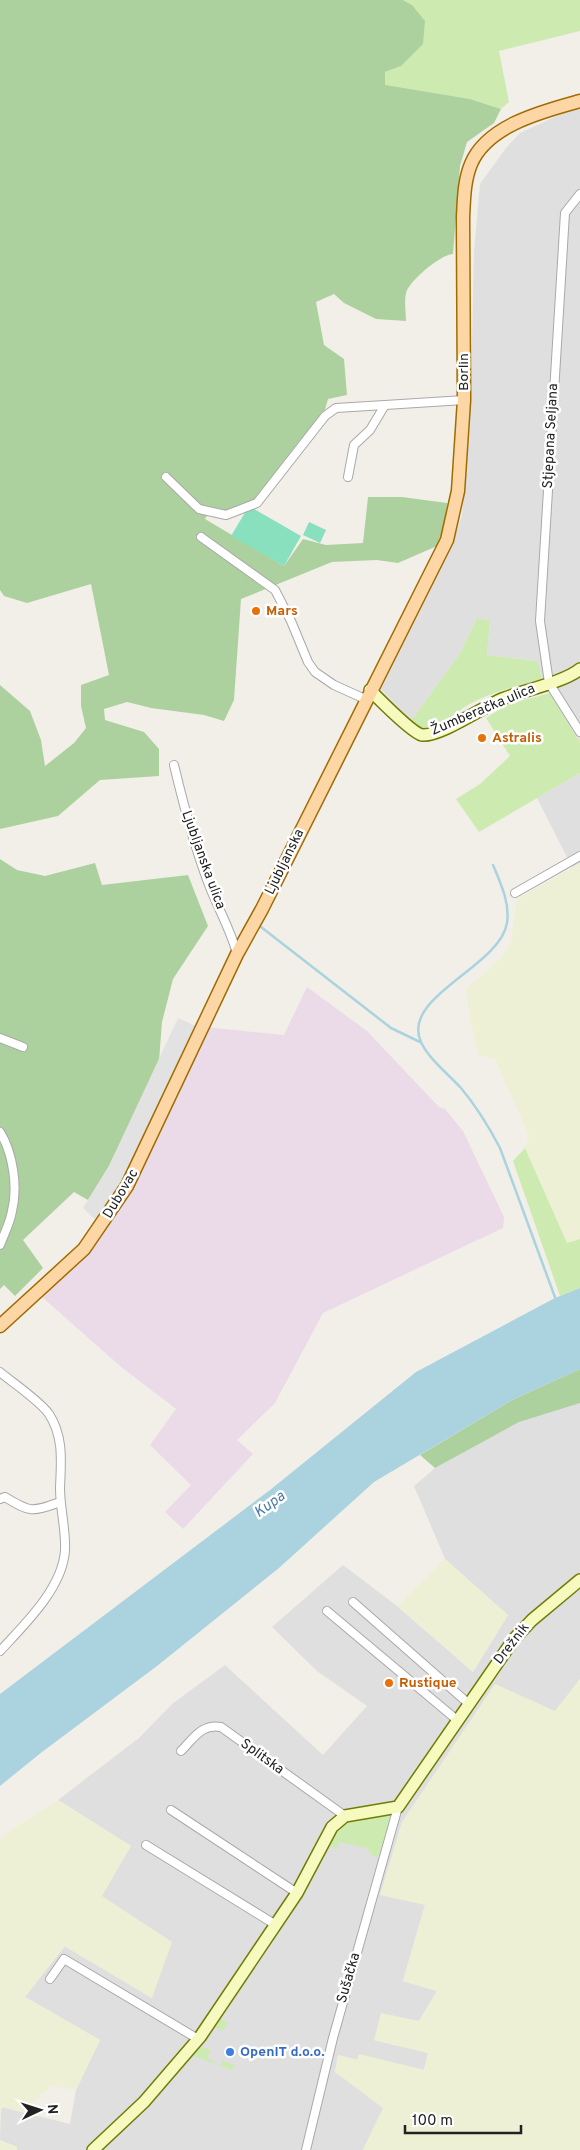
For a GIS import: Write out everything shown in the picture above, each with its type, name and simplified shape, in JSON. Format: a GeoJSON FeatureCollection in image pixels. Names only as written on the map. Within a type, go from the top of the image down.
{"type":"FeatureCollection","features":[{"type":"Feature","properties":{"kind":"main road","name":"Borlin"},"geometry":{"type":"LineString","coordinates":[[368,695],[447,540],[458,490],[464,400],[463,217],[464,194],[471,164],[482,147],[508,127],[539,112],[580,101]]}},
{"type":"Feature","properties":{"kind":"main road","name":"Ljubljanska"},"geometry":{"type":"LineString","coordinates":[[200,1032],[237,954],[262,909],[368,695]]}},
{"type":"Feature","properties":{"kind":"main road","name":"Dubovac"},"geometry":{"type":"LineString","coordinates":[[0,1326],[80,1254],[104,1222],[137,1167],[200,1032]]}},
{"type":"Feature","properties":{"kind":"street","name":"Stjepana Seljana"},"geometry":{"type":"LineString","coordinates":[[549,683],[540,621],[565,213],[580,194]]}},
{"type":"Feature","properties":{"kind":"street"},"geometry":{"type":"LineString","coordinates":[[166,477],[199,509],[226,515],[257,503],[325,416],[336,408],[464,400]]}},
{"type":"Feature","properties":{"kind":"street"},"geometry":{"type":"LineString","coordinates":[[348,476],[354,444],[370,430],[385,405]]}},
{"type":"Feature","properties":{"kind":"street"},"geometry":{"type":"LineString","coordinates":[[201,538],[275,590],[282,600],[308,662],[315,672],[334,685],[368,695]]}},
{"type":"Feature","properties":{"kind":"street","name":"Žumberačka ulica"},"geometry":{"type":"LineString","coordinates":[[368,695],[422,735],[434,733],[502,699],[549,683],[580,669]]}},
{"type":"Feature","properties":{"kind":"street"},"geometry":{"type":"LineString","coordinates":[[549,683],[580,732]]}},
{"type":"Feature","properties":{"kind":"street","name":"Ljubljanska ulica"},"geometry":{"type":"LineString","coordinates":[[174,766],[188,820],[211,890],[232,934],[237,954]]}},
{"type":"Feature","properties":{"kind":"street"},"geometry":{"type":"LineString","coordinates":[[516,893],[580,856]]}},
{"type":"Feature","properties":{"kind":"street"},"geometry":{"type":"LineString","coordinates":[[0,1038],[23,1048]]}},
{"type":"Feature","properties":{"kind":"street"},"geometry":{"type":"LineString","coordinates":[[0,1132],[7,1143],[15,1199],[12,1214],[0,1245]]}},
{"type":"Feature","properties":{"kind":"street"},"geometry":{"type":"LineString","coordinates":[[0,1372],[48,1412],[58,1430],[61,1450],[60,1502],[65,1550],[59,1575],[38,1609],[0,1651]]}},
{"type":"Feature","properties":{"kind":"street"},"geometry":{"type":"LineString","coordinates":[[0,1499],[5,1497],[23,1508],[36,1511],[60,1502]]}},
{"type":"Feature","properties":{"kind":"street","name":"Drežnik"},"geometry":{"type":"LineString","coordinates":[[398,1807],[514,1639],[532,1620],[580,1580]]}},
{"type":"Feature","properties":{"kind":"street"},"geometry":{"type":"LineString","coordinates":[[353,1602],[469,1704]]}},
{"type":"Feature","properties":{"kind":"street"},"geometry":{"type":"LineString","coordinates":[[327,1611],[457,1720]]}},
{"type":"Feature","properties":{"kind":"street","name":"Splitska"},"geometry":{"type":"LineString","coordinates":[[181,1752],[199,1732],[212,1725],[221,1727],[345,1816]]}},
{"type":"Feature","properties":{"kind":"street"},"geometry":{"type":"LineString","coordinates":[[93,2150],[144,2102],[198,2039],[297,1893],[332,1827],[345,1816],[398,1807]]}},
{"type":"Feature","properties":{"kind":"street","name":"Sušačka"},"geometry":{"type":"LineString","coordinates":[[306,2150],[333,2038],[398,1807]]}},
{"type":"Feature","properties":{"kind":"street"},"geometry":{"type":"LineString","coordinates":[[171,1810],[297,1893]]}},
{"type":"Feature","properties":{"kind":"street"},"geometry":{"type":"LineString","coordinates":[[146,1845],[276,1925]]}},
{"type":"Feature","properties":{"kind":"street"},"geometry":{"type":"LineString","coordinates":[[50,1978],[64,1959],[198,2039]]}},
{"type":"Feature","properties":{"kind":"shaded area"},"geometry":{"type":"Polygon","coordinates":[[[580,109],[580,663],[575,668],[542,679],[538,661],[487,655],[490,620],[477,618],[460,653],[411,721],[381,689],[450,550],[462,515],[470,428],[474,252],[480,184],[506,148],[520,133],[561,114],[580,109]]]}},
{"type":"Feature","properties":{"kind":"shaded area"},"geometry":{"type":"Polygon","coordinates":[[[580,676],[580,743],[550,693],[580,676]]]}},
{"type":"Feature","properties":{"kind":"shaded area"},"geometry":{"type":"Polygon","coordinates":[[[580,773],[580,863],[572,867],[537,798],[580,773]]]}},
{"type":"Feature","properties":{"kind":"shaded area"},"geometry":{"type":"Polygon","coordinates":[[[307,987],[367,1031],[439,1107],[445,1109],[463,1131],[504,1217],[503,1228],[323,1313],[275,1403],[237,1440],[253,1454],[183,1529],[165,1512],[191,1485],[150,1445],[176,1409],[120,1366],[42,1297],[87,1254],[205,1027],[284,1035],[307,987]]]}},
{"type":"Feature","properties":{"kind":"shaded area"},"geometry":{"type":"Polygon","coordinates":[[[178,1018],[196,1026],[161,1102],[141,1153],[99,1223],[83,1208],[109,1166],[178,1018]]]}},
{"type":"Feature","properties":{"kind":"shaded area"},"geometry":{"type":"Polygon","coordinates":[[[580,1397],[580,1679],[556,1711],[425,1905],[403,1981],[437,1991],[419,2021],[374,2040],[428,2053],[424,2070],[360,2055],[358,2060],[338,2055],[335,2072],[384,2107],[363,2150],[17,2150],[17,2147],[0,2140],[1,2107],[70,2124],[76,2090],[100,2040],[25,1997],[65,1946],[152,1998],[101,1896],[131,1846],[58,1800],[139,1738],[172,1704],[225,1665],[323,1755],[367,1706],[317,1671],[272,1627],[343,1565],[397,1606],[473,1672],[508,1615],[445,1559],[414,1486],[435,1468],[519,1422],[580,1397]]]}},
{"type":"Feature","properties":{"kind":"green space"},"geometry":{"type":"Polygon","coordinates":[[[0,0],[403,0],[412,5],[425,21],[423,44],[401,66],[385,72],[385,85],[470,99],[501,109],[494,123],[467,142],[460,166],[453,254],[441,258],[434,263],[419,275],[408,288],[405,300],[406,321],[376,319],[344,303],[334,294],[316,302],[324,345],[344,359],[347,395],[328,399],[324,413],[293,449],[284,468],[255,501],[227,513],[209,512],[205,519],[284,566],[303,539],[326,545],[363,543],[368,497],[402,497],[447,503],[446,521],[437,546],[398,563],[377,560],[332,562],[241,599],[234,700],[224,721],[204,715],[151,708],[127,702],[104,709],[105,720],[144,732],[159,749],[159,776],[100,780],[58,816],[0,829],[0,685],[30,711],[41,740],[45,766],[74,743],[86,728],[81,706],[81,685],[109,675],[91,584],[27,603],[4,596],[0,590],[0,0]]]}},
{"type":"Feature","properties":{"kind":"green space"},"geometry":{"type":"Polygon","coordinates":[[[403,0],[580,0],[580,31],[499,51],[509,102],[501,109],[470,99],[385,86],[385,72],[401,66],[412,5],[403,0]]]}},
{"type":"Feature","properties":{"kind":"green space"},"geometry":{"type":"Polygon","coordinates":[[[249,506],[301,536],[284,566],[231,536],[249,506]]]}},
{"type":"Feature","properties":{"kind":"green space"},"geometry":{"type":"Polygon","coordinates":[[[309,522],[326,530],[320,543],[303,535],[309,522]]]}},
{"type":"Feature","properties":{"kind":"green space"},"geometry":{"type":"Polygon","coordinates":[[[477,618],[490,620],[487,655],[538,661],[542,679],[486,696],[435,726],[420,729],[411,721],[460,653],[477,618]]]}},
{"type":"Feature","properties":{"kind":"green space"},"geometry":{"type":"Polygon","coordinates":[[[550,693],[580,743],[580,773],[479,832],[456,799],[480,784],[510,756],[486,718],[508,704],[550,693]]]}},
{"type":"Feature","properties":{"kind":"green space"},"geometry":{"type":"Polygon","coordinates":[[[0,859],[17,870],[45,876],[95,863],[102,885],[188,875],[208,926],[173,979],[162,1022],[159,1061],[109,1166],[88,1200],[74,1192],[23,1240],[43,1268],[15,1296],[4,1285],[0,1289],[0,859]]]}},
{"type":"Feature","properties":{"kind":"green space"},"geometry":{"type":"Polygon","coordinates":[[[580,863],[580,1239],[567,1243],[525,1148],[529,1136],[495,1059],[478,1055],[466,989],[500,959],[511,942],[517,899],[580,863]]]}},
{"type":"Feature","properties":{"kind":"green space"},"geometry":{"type":"Polygon","coordinates":[[[525,1148],[567,1243],[580,1239],[580,1288],[560,1296],[513,1161],[525,1148]]]}},
{"type":"Feature","properties":{"kind":"green space"},"geometry":{"type":"Polygon","coordinates":[[[580,1369],[580,1403],[519,1422],[435,1468],[420,1455],[512,1400],[580,1369]]]}},
{"type":"Feature","properties":{"kind":"green space"},"geometry":{"type":"Polygon","coordinates":[[[445,1559],[508,1615],[473,1672],[397,1606],[445,1559]]]}},
{"type":"Feature","properties":{"kind":"green space"},"geometry":{"type":"Polygon","coordinates":[[[580,1679],[580,2150],[363,2150],[383,2108],[335,2072],[338,2055],[357,2060],[359,2054],[424,2070],[428,2053],[374,2040],[381,2013],[419,2021],[437,1991],[403,1981],[425,1905],[380,1895],[402,1822],[495,1684],[555,1711],[580,1679]]]}},
{"type":"Feature","properties":{"kind":"green space"},"geometry":{"type":"Polygon","coordinates":[[[58,1800],[131,1846],[102,1896],[172,1942],[152,1998],[64,1946],[25,1997],[100,2040],[76,2090],[51,2086],[22,2112],[2,2107],[0,2117],[0,1840],[11,1830],[58,1800]]]}},
{"type":"Feature","properties":{"kind":"green space"},"geometry":{"type":"Polygon","coordinates":[[[387,1814],[391,1818],[378,1857],[371,1856],[372,1852],[368,1851],[368,1848],[339,1842],[337,1849],[327,1846],[331,1844],[338,1827],[351,1821],[387,1814]]]}},
{"type":"Feature","properties":{"kind":"green space"},"geometry":{"type":"Polygon","coordinates":[[[219,2017],[228,2023],[222,2031],[213,2026],[219,2017]]]}},
{"type":"Feature","properties":{"kind":"green space"},"geometry":{"type":"Polygon","coordinates":[[[201,2043],[200,2047],[211,2050],[207,2058],[220,2065],[223,2061],[235,2065],[232,2070],[191,2055],[201,2043]]]}},
{"type":"Feature","properties":{"kind":"green space"},"geometry":{"type":"Polygon","coordinates":[[[0,2140],[17,2147],[17,2150],[0,2150],[0,2140]]]}},
{"type":"Feature","properties":{"kind":"water","name":"Kupa"},"geometry":{"type":"Polygon","coordinates":[[[580,1288],[580,1369],[512,1400],[374,1482],[279,1568],[157,1666],[42,1752],[0,1786],[0,1694],[270,1490],[416,1372],[555,1298],[580,1288]]]}},
{"type":"Feature","properties":{"kind":"waterway"},"geometry":{"type":"LineString","coordinates":[[493,865],[504,894],[508,916],[500,939],[488,954],[437,996],[425,1011],[418,1026],[424,1048],[467,1095],[500,1148],[556,1300]]}},
{"type":"Feature","properties":{"kind":"waterway"},"geometry":{"type":"LineString","coordinates":[[261,927],[391,1028],[420,1042]]}},
{"type":"Feature","properties":{"kind":"place","name":"Mars"},"geometry":{"type":"Point","coordinates":[256,611]}},
{"type":"Feature","properties":{"kind":"place","name":"Astralis"},"geometry":{"type":"Point","coordinates":[482,738]}},
{"type":"Feature","properties":{"kind":"place","name":"Rustique"},"geometry":{"type":"Point","coordinates":[389,1683]}},
{"type":"Feature","properties":{"kind":"place","name":"OpenIT d.o.o."},"geometry":{"type":"Point","coordinates":[230,2052]}}]}
